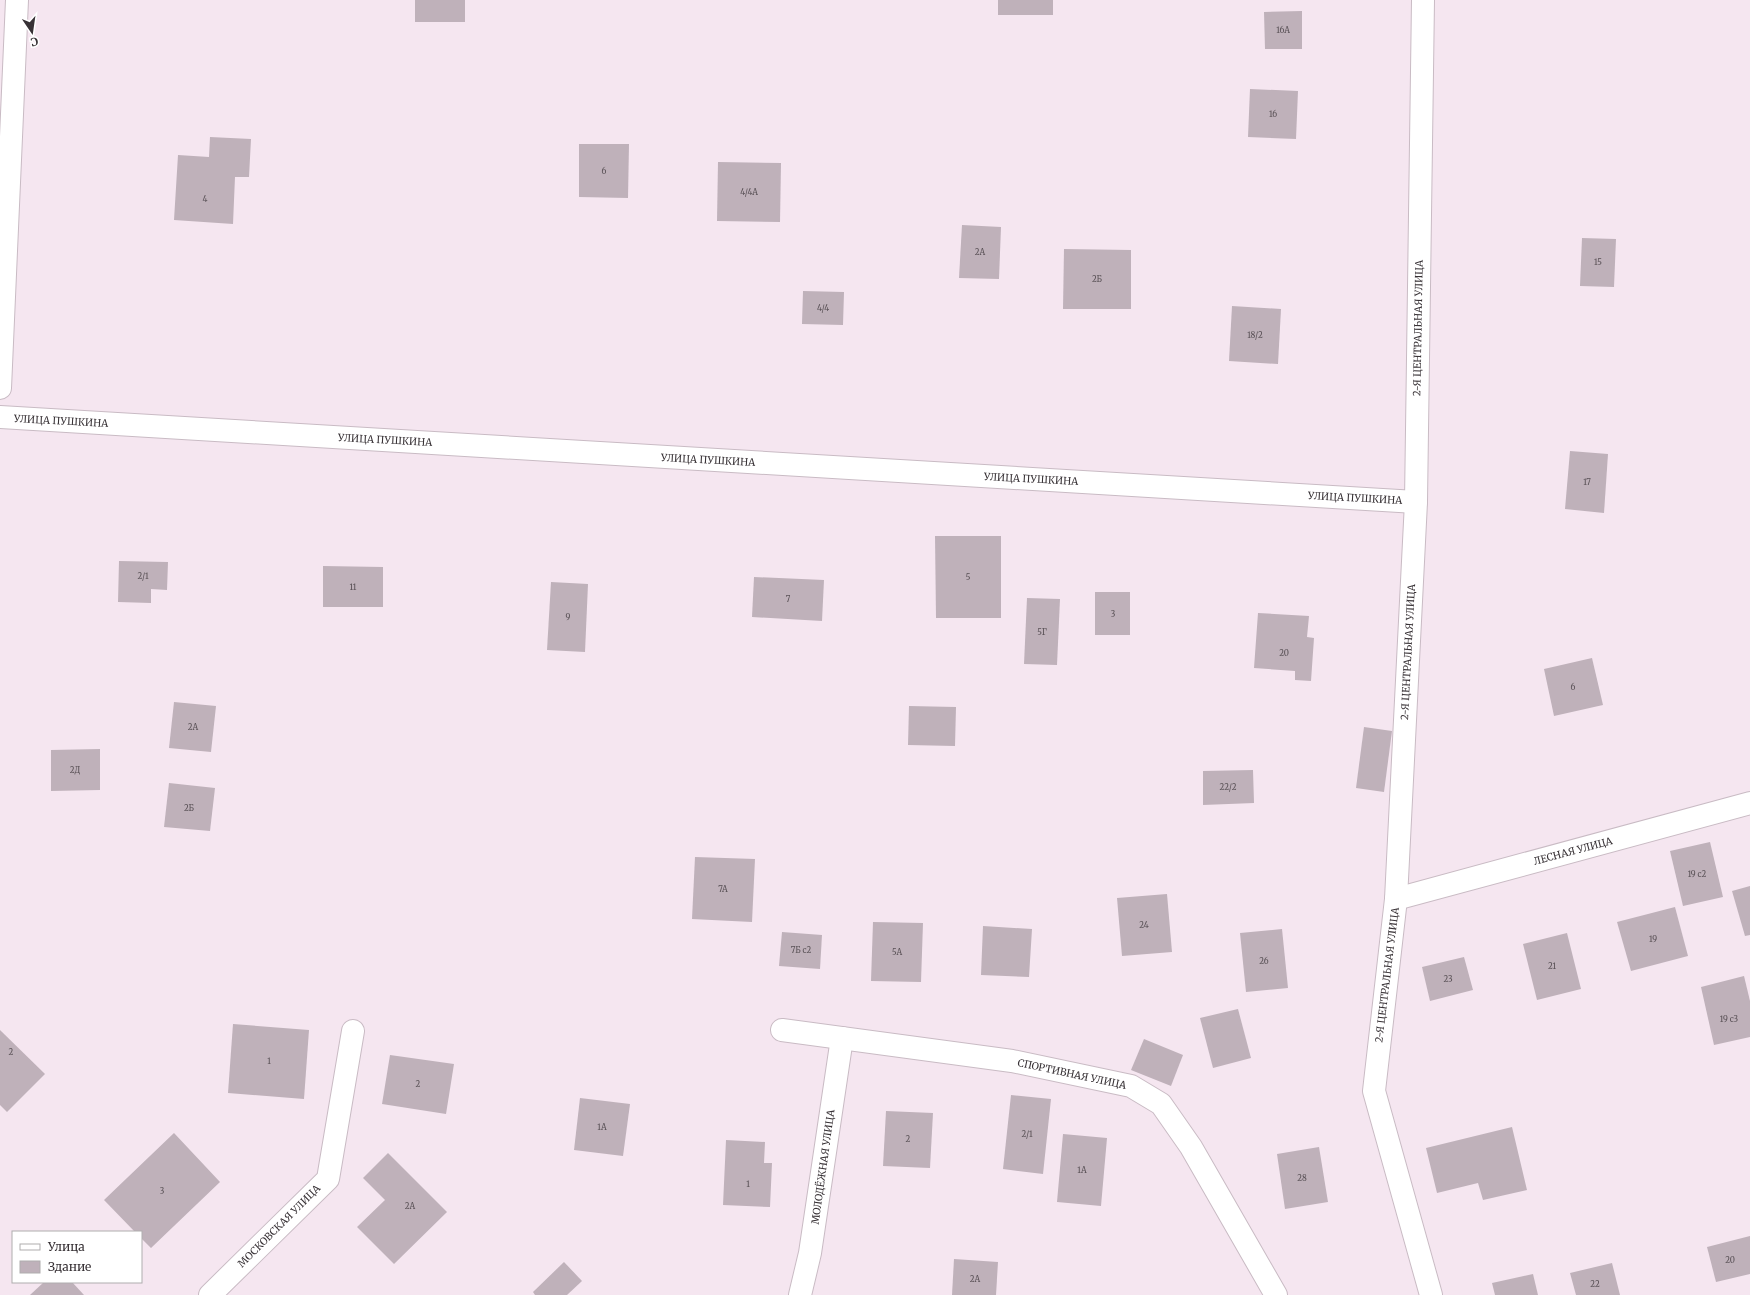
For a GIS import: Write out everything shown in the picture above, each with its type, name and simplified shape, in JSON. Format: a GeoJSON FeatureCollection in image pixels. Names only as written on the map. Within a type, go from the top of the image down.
{"type":"FeatureCollection","features":[{"type":"Feature","properties":{"kind":"street"},"geometry":{"type":"LineString","coordinates":[[0,388],[17,0]]}},
{"type":"Feature","properties":{"kind":"street","name":"2-Я ЦЕНТРАЛЬНАЯ УЛИЦА"},"geometry":{"type":"LineString","coordinates":[[1423,0],[1416,502],[1396,899],[1374,1091],[1431,1295]]}},
{"type":"Feature","properties":{"kind":"street","name":"УЛИЦА ПУШКИНА"},"geometry":{"type":"LineString","coordinates":[[0,417],[1416,502]]}},
{"type":"Feature","properties":{"kind":"street","name":"ЛЕСНАЯ УЛИЦА"},"geometry":{"type":"LineString","coordinates":[[1396,899],[1750,803]]}},
{"type":"Feature","properties":{"kind":"street","name":"СПОРТИВНАЯ УЛИЦА"},"geometry":{"type":"LineString","coordinates":[[782,1030],[1012,1061],[1131,1086],[1161,1104],[1191,1147],[1276,1295]]}},
{"type":"Feature","properties":{"kind":"street","name":"МОСКОВСКАЯ УЛИЦА"},"geometry":{"type":"LineString","coordinates":[[210,1295],[328,1179],[352,1031]]}},
{"type":"Feature","properties":{"kind":"street","name":"МОЛОДЁЖНАЯ УЛИЦА"},"geometry":{"type":"LineString","coordinates":[[800,1295],[810,1253],[842,1038]]}},
{"type":"Feature","properties":{"kind":"building"},"geometry":{"type":"Polygon","coordinates":[[[415,0],[465,0],[465,22],[415,22],[415,0]]]}},
{"type":"Feature","properties":{"kind":"building"},"geometry":{"type":"Polygon","coordinates":[[[998,0],[1053,0],[1053,15],[998,15],[998,0]]]}},
{"type":"Feature","properties":{"kind":"building"},"geometry":{"type":"Polygon","coordinates":[[[1302,11],[1302,49],[1265,49],[1264,12],[1302,11]]]}},
{"type":"Feature","properties":{"kind":"building"},"geometry":{"type":"Polygon","coordinates":[[[1250,89],[1298,91],[1296,139],[1248,137],[1250,89]]]}},
{"type":"Feature","properties":{"kind":"building"},"geometry":{"type":"Polygon","coordinates":[[[210,137],[251,139],[249,177],[235,177],[233,224],[174,220],[178,155],[209,157],[210,137]]]}},
{"type":"Feature","properties":{"kind":"building"},"geometry":{"type":"Polygon","coordinates":[[[579,144],[629,144],[628,198],[579,197],[579,144]]]}},
{"type":"Feature","properties":{"kind":"building"},"geometry":{"type":"Polygon","coordinates":[[[718,162],[781,163],[780,222],[717,221],[718,162]]]}},
{"type":"Feature","properties":{"kind":"building"},"geometry":{"type":"Polygon","coordinates":[[[962,225],[1001,227],[999,279],[959,278],[962,225]]]}},
{"type":"Feature","properties":{"kind":"building"},"geometry":{"type":"Polygon","coordinates":[[[1582,238],[1616,239],[1614,287],[1580,286],[1582,238]]]}},
{"type":"Feature","properties":{"kind":"building"},"geometry":{"type":"Polygon","coordinates":[[[1064,249],[1131,250],[1131,309],[1063,309],[1064,249]]]}},
{"type":"Feature","properties":{"kind":"building"},"geometry":{"type":"Polygon","coordinates":[[[803,291],[844,292],[843,325],[802,324],[803,291]]]}},
{"type":"Feature","properties":{"kind":"building"},"geometry":{"type":"Polygon","coordinates":[[[1232,306],[1281,309],[1278,364],[1229,361],[1232,306]]]}},
{"type":"Feature","properties":{"kind":"building"},"geometry":{"type":"Polygon","coordinates":[[[1570,451],[1608,454],[1604,513],[1565,509],[1570,451]]]}},
{"type":"Feature","properties":{"kind":"building"},"geometry":{"type":"Polygon","coordinates":[[[935,536],[1001,536],[1001,618],[936,618],[935,536]]]}},
{"type":"Feature","properties":{"kind":"building"},"geometry":{"type":"Polygon","coordinates":[[[119,561],[168,562],[167,590],[151,589],[151,603],[118,602],[119,561]]]}},
{"type":"Feature","properties":{"kind":"building"},"geometry":{"type":"Polygon","coordinates":[[[323,566],[383,567],[383,607],[323,607],[323,566]]]}},
{"type":"Feature","properties":{"kind":"building"},"geometry":{"type":"Polygon","coordinates":[[[754,577],[824,580],[822,621],[752,617],[754,577]]]}},
{"type":"Feature","properties":{"kind":"building"},"geometry":{"type":"Polygon","coordinates":[[[551,582],[588,584],[585,652],[547,650],[551,582]]]}},
{"type":"Feature","properties":{"kind":"building"},"geometry":{"type":"Polygon","coordinates":[[[1095,592],[1130,592],[1130,635],[1095,635],[1095,592]]]}},
{"type":"Feature","properties":{"kind":"building"},"geometry":{"type":"Polygon","coordinates":[[[1027,598],[1060,599],[1057,665],[1024,664],[1027,598]]]}},
{"type":"Feature","properties":{"kind":"building"},"geometry":{"type":"Polygon","coordinates":[[[1258,613],[1309,616],[1307,637],[1314,638],[1311,681],[1295,680],[1295,671],[1254,668],[1258,613]]]}},
{"type":"Feature","properties":{"kind":"building"},"geometry":{"type":"Polygon","coordinates":[[[1592,658],[1603,705],[1554,716],[1544,669],[1592,658]]]}},
{"type":"Feature","properties":{"kind":"building"},"geometry":{"type":"Polygon","coordinates":[[[174,702],[216,706],[211,752],[169,748],[174,702]]]}},
{"type":"Feature","properties":{"kind":"building"},"geometry":{"type":"Polygon","coordinates":[[[909,706],[956,707],[955,746],[908,745],[909,706]]]}},
{"type":"Feature","properties":{"kind":"building"},"geometry":{"type":"Polygon","coordinates":[[[1364,727],[1392,731],[1384,792],[1356,788],[1364,727]]]}},
{"type":"Feature","properties":{"kind":"building"},"geometry":{"type":"Polygon","coordinates":[[[100,749],[100,790],[51,791],[51,750],[100,749]]]}},
{"type":"Feature","properties":{"kind":"building"},"geometry":{"type":"Polygon","coordinates":[[[1253,770],[1254,803],[1203,805],[1203,771],[1253,770]]]}},
{"type":"Feature","properties":{"kind":"building"},"geometry":{"type":"Polygon","coordinates":[[[169,783],[215,788],[210,831],[164,827],[169,783]]]}},
{"type":"Feature","properties":{"kind":"building"},"geometry":{"type":"Polygon","coordinates":[[[1710,842],[1723,897],[1683,906],[1670,851],[1710,842]]]}},
{"type":"Feature","properties":{"kind":"building"},"geometry":{"type":"Polygon","coordinates":[[[695,857],[755,859],[752,922],[692,919],[695,857]]]}},
{"type":"Feature","properties":{"kind":"building"},"geometry":{"type":"Polygon","coordinates":[[[1750,886],[1750,935],[1745,936],[1732,891],[1750,886]]]}},
{"type":"Feature","properties":{"kind":"building"},"geometry":{"type":"Polygon","coordinates":[[[1167,894],[1172,952],[1122,956],[1117,898],[1167,894]]]}},
{"type":"Feature","properties":{"kind":"building"},"geometry":{"type":"Polygon","coordinates":[[[1675,907],[1688,956],[1631,971],[1617,922],[1675,907]]]}},
{"type":"Feature","properties":{"kind":"building"},"geometry":{"type":"Polygon","coordinates":[[[873,922],[923,923],[921,982],[871,981],[873,922]]]}},
{"type":"Feature","properties":{"kind":"building"},"geometry":{"type":"Polygon","coordinates":[[[983,926],[1032,929],[1029,977],[981,975],[983,926]]]}},
{"type":"Feature","properties":{"kind":"building"},"geometry":{"type":"Polygon","coordinates":[[[1282,929],[1288,988],[1246,992],[1240,933],[1282,929]]]}},
{"type":"Feature","properties":{"kind":"building"},"geometry":{"type":"Polygon","coordinates":[[[782,932],[822,935],[820,969],[779,966],[782,932]]]}},
{"type":"Feature","properties":{"kind":"building"},"geometry":{"type":"Polygon","coordinates":[[[1567,933],[1581,989],[1537,1000],[1523,944],[1567,933]]]}},
{"type":"Feature","properties":{"kind":"building"},"geometry":{"type":"Polygon","coordinates":[[[1464,957],[1473,990],[1430,1001],[1422,967],[1464,957]]]}},
{"type":"Feature","properties":{"kind":"building"},"geometry":{"type":"Polygon","coordinates":[[[1744,976],[1750,1001],[1750,1037],[1714,1045],[1701,987],[1744,976]]]}},
{"type":"Feature","properties":{"kind":"building"},"geometry":{"type":"Polygon","coordinates":[[[1238,1009],[1251,1058],[1213,1068],[1200,1018],[1238,1009]]]}},
{"type":"Feature","properties":{"kind":"building"},"geometry":{"type":"Polygon","coordinates":[[[233,1024],[309,1030],[304,1099],[228,1093],[233,1024]]]}},
{"type":"Feature","properties":{"kind":"building"},"geometry":{"type":"Polygon","coordinates":[[[0,1030],[45,1074],[7,1112],[0,1105],[0,1030]]]}},
{"type":"Feature","properties":{"kind":"building"},"geometry":{"type":"Polygon","coordinates":[[[1144,1039],[1183,1055],[1171,1086],[1131,1070],[1144,1039]]]}},
{"type":"Feature","properties":{"kind":"building"},"geometry":{"type":"Polygon","coordinates":[[[390,1055],[454,1064],[446,1114],[382,1104],[390,1055]]]}},
{"type":"Feature","properties":{"kind":"building"},"geometry":{"type":"Polygon","coordinates":[[[1011,1095],[1051,1099],[1043,1174],[1003,1169],[1011,1095]]]}},
{"type":"Feature","properties":{"kind":"building"},"geometry":{"type":"Polygon","coordinates":[[[580,1098],[630,1104],[623,1156],[574,1150],[580,1098]]]}},
{"type":"Feature","properties":{"kind":"building"},"geometry":{"type":"Polygon","coordinates":[[[886,1111],[933,1113],[930,1168],[883,1166],[886,1111]]]}},
{"type":"Feature","properties":{"kind":"building"},"geometry":{"type":"Polygon","coordinates":[[[1512,1127],[1527,1190],[1483,1200],[1478,1183],[1437,1193],[1426,1148],[1512,1127]]]}},
{"type":"Feature","properties":{"kind":"building"},"geometry":{"type":"Polygon","coordinates":[[[174,1133],[220,1182],[151,1248],[142,1239],[142,1231],[134,1231],[104,1200],[174,1133]]]}},
{"type":"Feature","properties":{"kind":"building"},"geometry":{"type":"Polygon","coordinates":[[[1063,1134],[1107,1138],[1101,1206],[1057,1202],[1063,1134]]]}},
{"type":"Feature","properties":{"kind":"building"},"geometry":{"type":"Polygon","coordinates":[[[726,1140],[765,1142],[764,1163],[772,1163],[770,1207],[723,1205],[726,1140]]]}},
{"type":"Feature","properties":{"kind":"building"},"geometry":{"type":"Polygon","coordinates":[[[1319,1147],[1328,1202],[1285,1209],[1277,1154],[1319,1147]]]}},
{"type":"Feature","properties":{"kind":"building"},"geometry":{"type":"Polygon","coordinates":[[[388,1153],[447,1212],[394,1264],[357,1227],[385,1200],[363,1178],[388,1153]]]}},
{"type":"Feature","properties":{"kind":"building"},"geometry":{"type":"Polygon","coordinates":[[[1750,1236],[1750,1274],[1716,1282],[1707,1247],[1750,1236]]]}},
{"type":"Feature","properties":{"kind":"building"},"geometry":{"type":"Polygon","coordinates":[[[954,1259],[998,1262],[996,1295],[952,1295],[954,1259]]]}},
{"type":"Feature","properties":{"kind":"building"},"geometry":{"type":"Polygon","coordinates":[[[564,1262],[582,1281],[567,1295],[535,1295],[533,1292],[564,1262]]]}},
{"type":"Feature","properties":{"kind":"building"},"geometry":{"type":"Polygon","coordinates":[[[1612,1263],[1620,1295],[1576,1295],[1570,1273],[1612,1263]]]}},
{"type":"Feature","properties":{"kind":"building"},"geometry":{"type":"Polygon","coordinates":[[[1533,1274],[1538,1295],[1495,1295],[1492,1283],[1533,1274]]]}},
{"type":"Feature","properties":{"kind":"building"},"geometry":{"type":"Polygon","coordinates":[[[43,1283],[73,1283],[84,1295],[30,1295],[43,1283]]]}}]}
